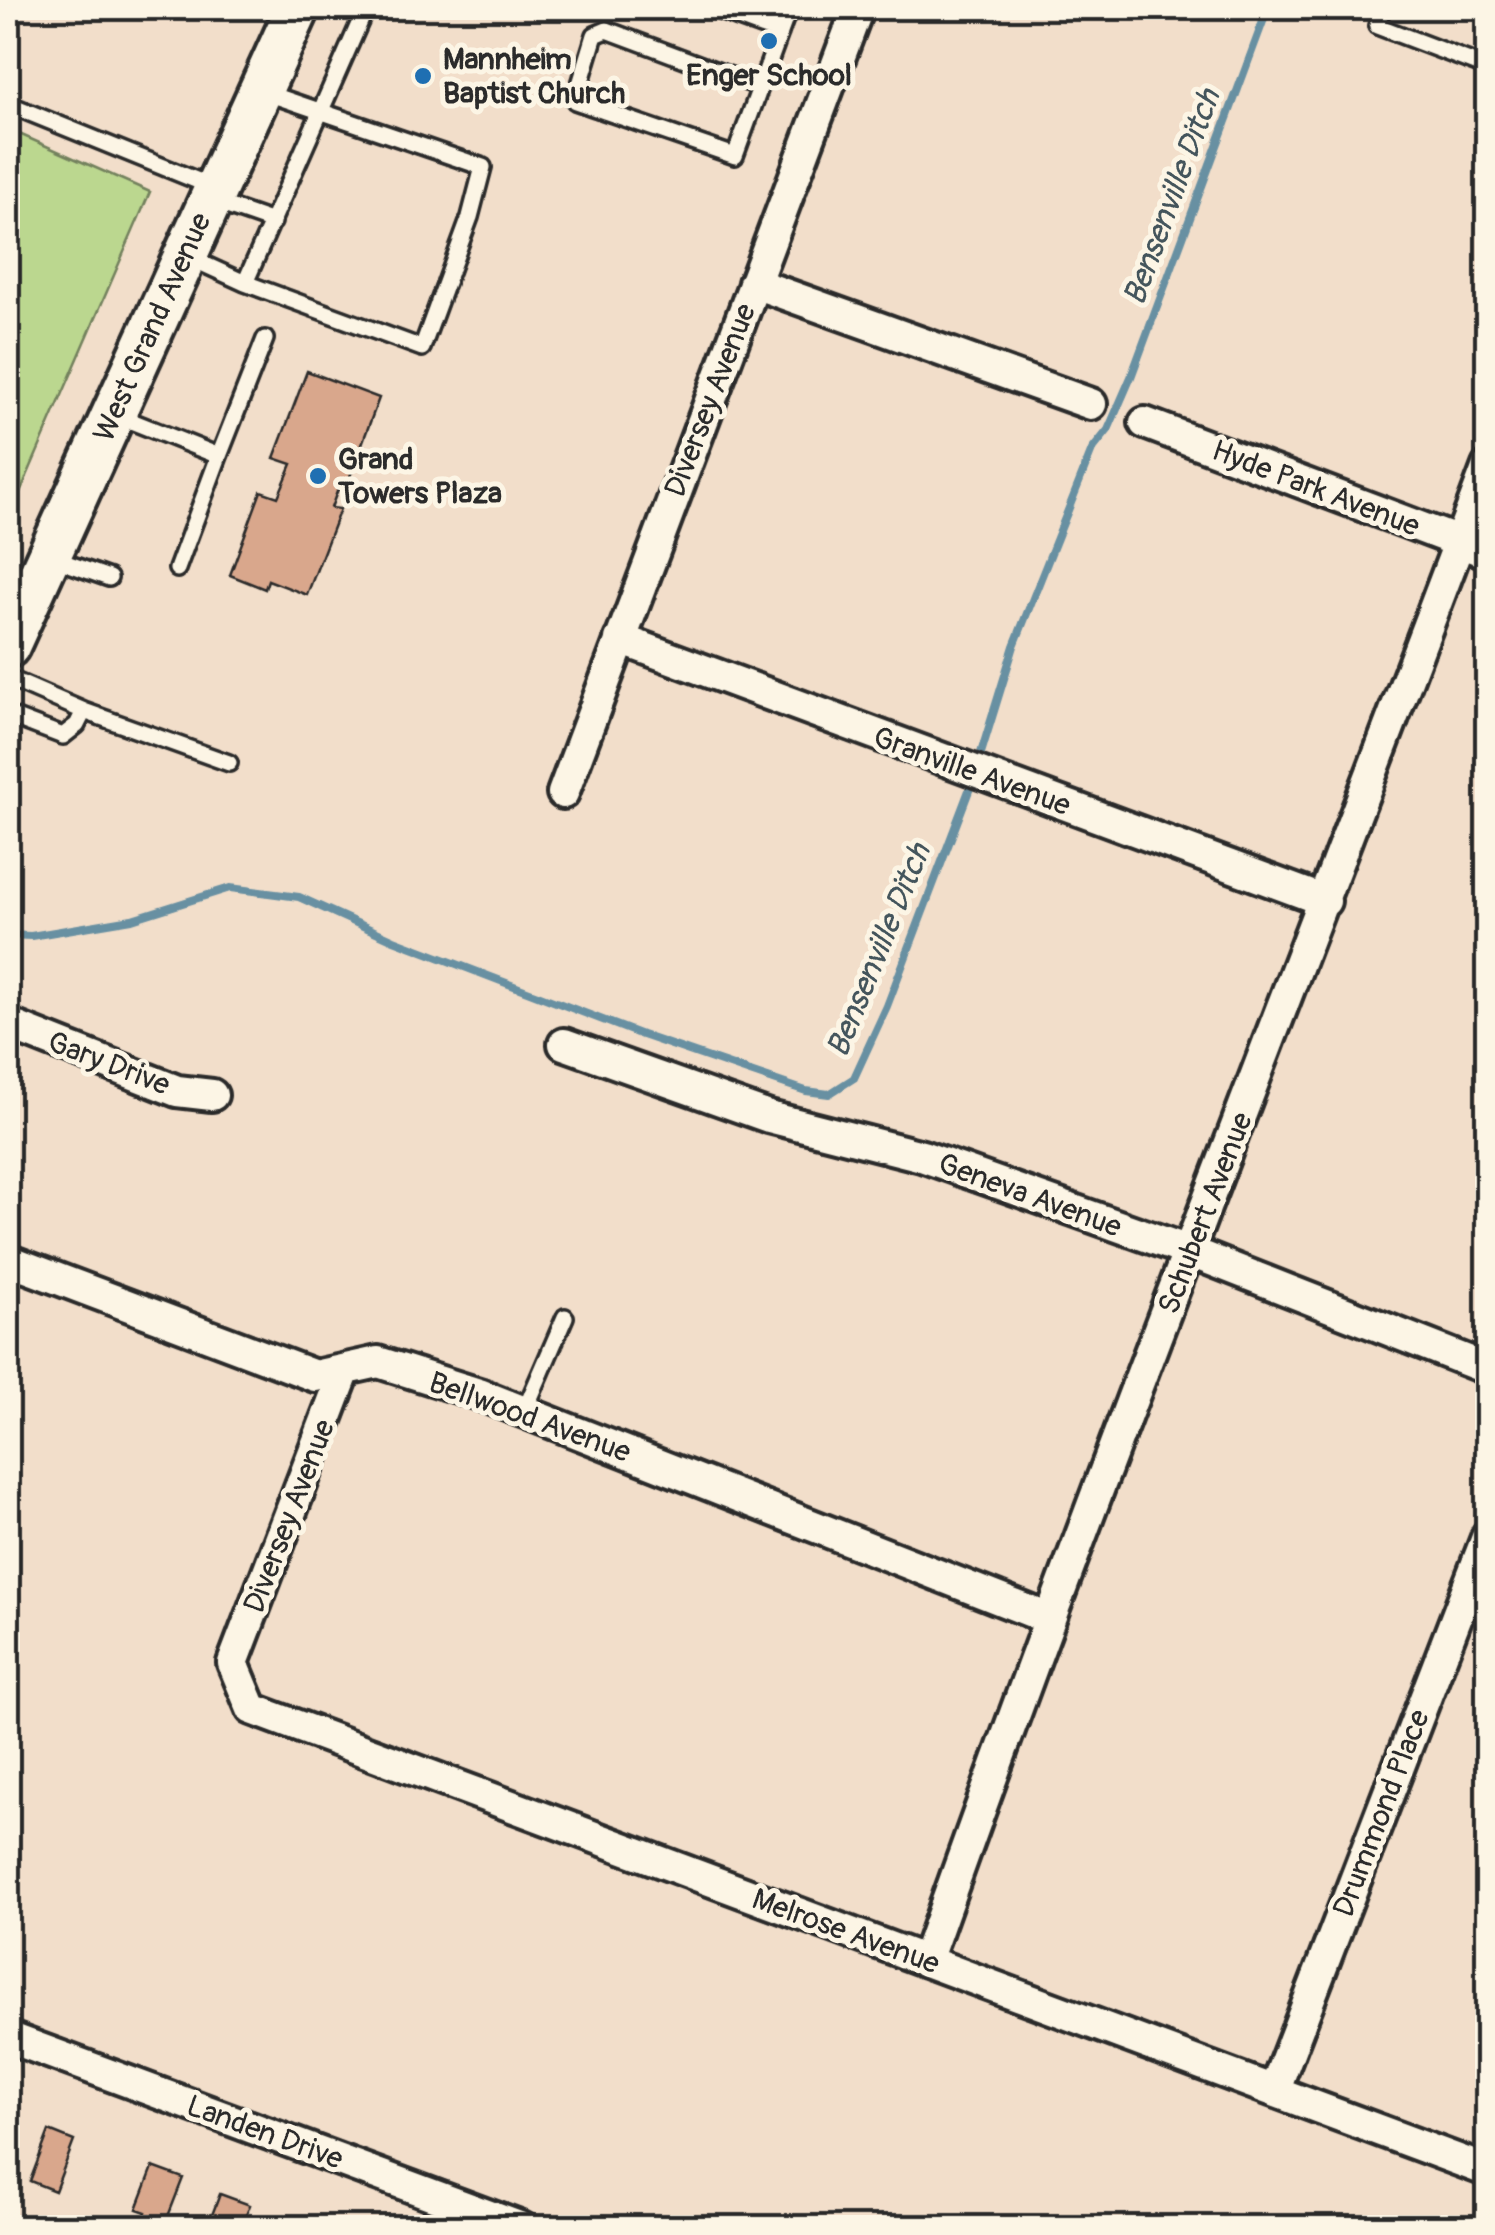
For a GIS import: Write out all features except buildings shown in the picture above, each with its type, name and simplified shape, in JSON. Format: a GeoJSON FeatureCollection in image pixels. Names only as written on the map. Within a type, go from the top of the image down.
{"type":"FeatureCollection","features":[{"type":"Feature","properties":{"kind":"main road","name":"West Grand Avenue"},"geometry":{"type":"LineString","coordinates":[[8,646],[298,8]]}},
{"type":"Feature","properties":{"kind":"street","name":"Diversey Avenue"},"geometry":{"type":"LineString","coordinates":[[563,793],[858,8]]}},
{"type":"Feature","properties":{"kind":"street"},"geometry":{"type":"LineString","coordinates":[[754,284],[1092,404]]}},
{"type":"Feature","properties":{"kind":"street","name":"Hyde Park Avenue"},"geometry":{"type":"LineString","coordinates":[[1145,423],[1473,547]]}},
{"type":"Feature","properties":{"kind":"street","name":"Schubert Avenue"},"geometry":{"type":"LineString","coordinates":[[926,1961],[1048,1618],[1325,901],[1473,547],[1488,466]]}},
{"type":"Feature","properties":{"kind":"street","name":"Granville Avenue"},"geometry":{"type":"LineString","coordinates":[[620,639],[1325,901]]}},
{"type":"Feature","properties":{"kind":"street","name":"Gary Drive"},"geometry":{"type":"LineString","coordinates":[[8,1024],[178,1091],[212,1096]]}},
{"type":"Feature","properties":{"kind":"street","name":"Geneva Avenue"},"geometry":{"type":"LineString","coordinates":[[564,1044],[769,1117],[922,1156],[1191,1252],[1488,1369]]}},
{"type":"Feature","properties":{"kind":"street","name":"Bellwood Avenue"},"geometry":{"type":"LineString","coordinates":[[8,1260],[314,1376],[378,1362],[524,1412],[1048,1618]]}},
{"type":"Feature","properties":{"kind":"street","name":"Diversey Avenue"},"geometry":{"type":"LineString","coordinates":[[233,1662],[345,1370]]}},
{"type":"Feature","properties":{"kind":"street","name":"Drummond Place"},"geometry":{"type":"LineString","coordinates":[[1274,2091],[1488,1535]]}},
{"type":"Feature","properties":{"kind":"street","name":"Melrose Avenue"},"geometry":{"type":"LineString","coordinates":[[233,1662],[252,1709],[1488,2171]]}},
{"type":"Feature","properties":{"kind":"street","name":"Landen Drive"},"geometry":{"type":"LineString","coordinates":[[8,2037],[522,2228]]}},
{"type":"Feature","properties":{"kind":"lane"},"geometry":{"type":"LineString","coordinates":[[246,283],[366,8]]}},
{"type":"Feature","properties":{"kind":"lane"},"geometry":{"type":"LineString","coordinates":[[711,8],[780,34]]}},
{"type":"Feature","properties":{"kind":"lane"},"geometry":{"type":"LineString","coordinates":[[760,86],[607,30],[594,35],[575,101],[734,156],[790,8]]}},
{"type":"Feature","properties":{"kind":"lane"},"geometry":{"type":"LineString","coordinates":[[1382,8],[1376,26],[1488,68]]}},
{"type":"Feature","properties":{"kind":"lane"},"geometry":{"type":"LineString","coordinates":[[185,256],[246,283],[422,348],[470,218],[483,167],[260,90]]}},
{"type":"Feature","properties":{"kind":"lane"},"geometry":{"type":"LineString","coordinates":[[8,104],[273,222]]}},
{"type":"Feature","properties":{"kind":"lane"},"geometry":{"type":"LineString","coordinates":[[176,569],[265,338]]}},
{"type":"Feature","properties":{"kind":"lane"},"geometry":{"type":"LineString","coordinates":[[113,414],[218,456]]}},
{"type":"Feature","properties":{"kind":"lane"},"geometry":{"type":"LineString","coordinates":[[48,556],[109,578]]}},
{"type":"Feature","properties":{"kind":"lane"},"geometry":{"type":"LineString","coordinates":[[8,678],[229,763]]}},
{"type":"Feature","properties":{"kind":"lane"},"geometry":{"type":"LineString","coordinates":[[8,715],[62,736],[84,710]]}},
{"type":"Feature","properties":{"kind":"lane"},"geometry":{"type":"LineString","coordinates":[[524,1412],[565,1317]]}},
{"type":"Feature","properties":{"kind":"green space"},"geometry":{"type":"Polygon","coordinates":[[[8,129],[150,192],[8,520],[8,129]]]}},
{"type":"Feature","properties":{"kind":"waterway","name":"Bensenville Ditch"},"geometry":{"type":"LineString","coordinates":[[977,766],[1014,646],[1092,450],[1108,430],[1131,377],[1268,8]]}},
{"type":"Feature","properties":{"kind":"waterway","name":"Bensenville Ditch"},"geometry":{"type":"LineString","coordinates":[[8,935],[31,936],[132,919],[230,888],[299,897],[394,940],[642,1035],[806,1091],[829,1094],[854,1078],[887,1006],[973,780]]}},
{"type":"Feature","properties":{"kind":"place","name":"Enger School"},"geometry":{"type":"Point","coordinates":[769,41]}},
{"type":"Feature","properties":{"kind":"place","name":"Mannheim Baptist Church"},"geometry":{"type":"Point","coordinates":[423,76]}},
{"type":"Feature","properties":{"kind":"place","name":"Grand Towers Plaza"},"geometry":{"type":"Point","coordinates":[318,476]}}]}
